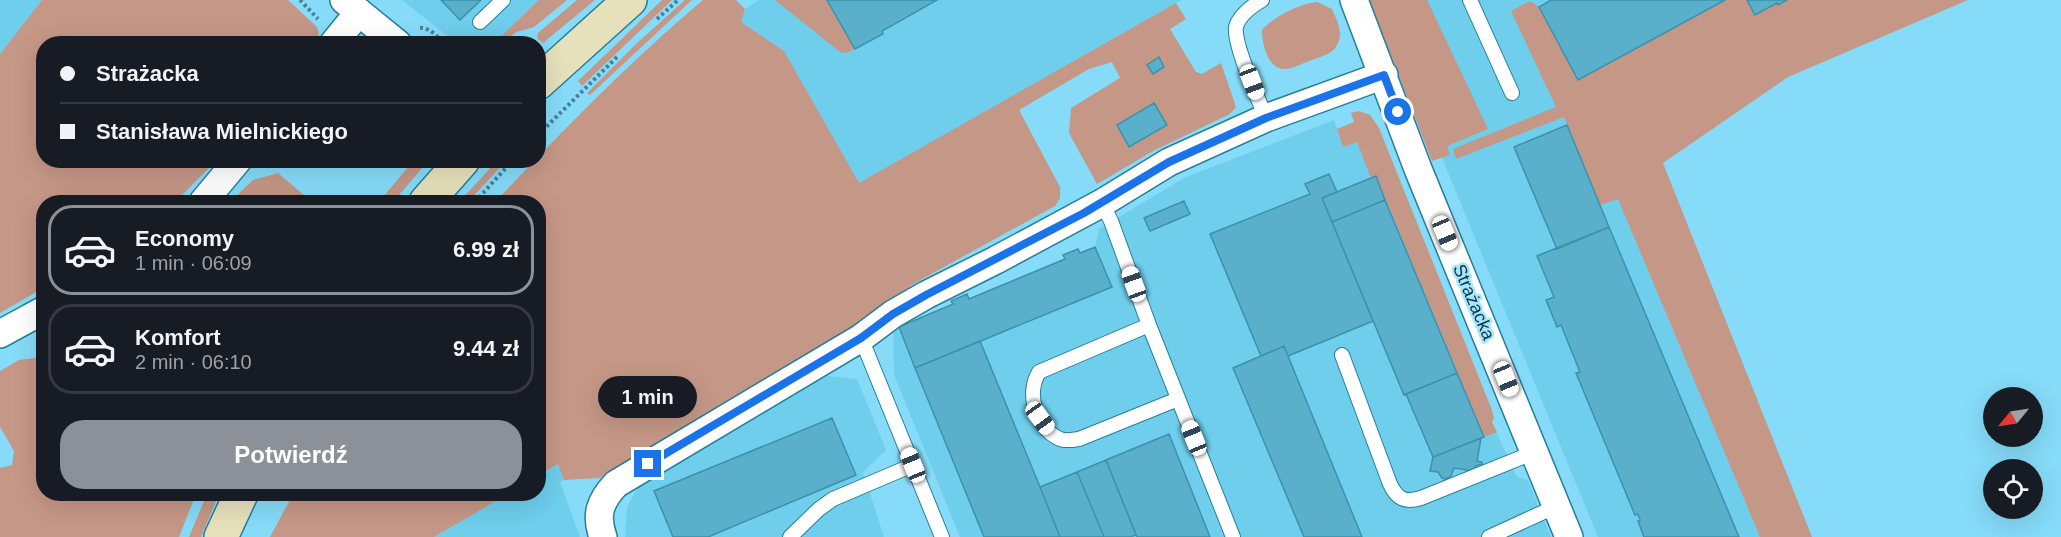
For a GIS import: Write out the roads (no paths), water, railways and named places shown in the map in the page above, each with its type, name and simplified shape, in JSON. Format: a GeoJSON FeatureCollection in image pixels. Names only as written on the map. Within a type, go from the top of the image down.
{"type":"FeatureCollection","features":[{"type":"Feature","properties":{"kind":"main road"},"geometry":{"type":"LineString","coordinates":[[546,76],[630,0]]}},
{"type":"Feature","properties":{"kind":"main road"},"geometry":{"type":"LineString","coordinates":[[432,195],[456,168]]}},
{"type":"Feature","properties":{"kind":"main road"},"geometry":{"type":"LineString","coordinates":[[221,537],[238,501]]}},
{"type":"Feature","properties":{"kind":"street","name":"Strażacka"},"geometry":{"type":"LineString","coordinates":[[1354,0],[1418,169],[1569,537]]}},
{"type":"Feature","properties":{"kind":"street"},"geometry":{"type":"LineString","coordinates":[[337,36],[351,6],[388,36]]}},
{"type":"Feature","properties":{"kind":"street"},"geometry":{"type":"LineString","coordinates":[[603,537],[598,513],[607,494],[616,484],[861,338],[893,314],[1102,203],[1169,162],[1266,118],[1384,75]]}},
{"type":"Feature","properties":{"kind":"street"},"geometry":{"type":"LineString","coordinates":[[209,195],[231,168]]}},
{"type":"Feature","properties":{"kind":"street"},"geometry":{"type":"LineString","coordinates":[[0,334],[36,314]]}},
{"type":"Feature","properties":{"kind":"lane"},"geometry":{"type":"LineString","coordinates":[[480,22],[503,0]]}},
{"type":"Feature","properties":{"kind":"lane"},"geometry":{"type":"LineString","coordinates":[[1262,0],[1244,13],[1236,27],[1237,42],[1266,118]]}},
{"type":"Feature","properties":{"kind":"lane"},"geometry":{"type":"LineString","coordinates":[[1470,0],[1512,93]]}},
{"type":"Feature","properties":{"kind":"lane"},"geometry":{"type":"LineString","coordinates":[[1102,203],[1111,221],[1149,325],[1233,537]]}},
{"type":"Feature","properties":{"kind":"lane"},"geometry":{"type":"LineString","coordinates":[[1149,325],[1039,372],[1033,382],[1033,401],[1040,418],[1050,432],[1062,440],[1079,440],[1178,399]]}},
{"type":"Feature","properties":{"kind":"lane"},"geometry":{"type":"LineString","coordinates":[[861,338],[942,537]]}},
{"type":"Feature","properties":{"kind":"lane"},"geometry":{"type":"LineString","coordinates":[[1342,355],[1390,484],[1398,497],[1412,501],[1535,452]]}},
{"type":"Feature","properties":{"kind":"lane"},"geometry":{"type":"LineString","coordinates":[[790,537],[833,499],[913,465]]}},
{"type":"Feature","properties":{"kind":"lane"},"geometry":{"type":"LineString","coordinates":[[1489,537],[1557,506]]}}]}
